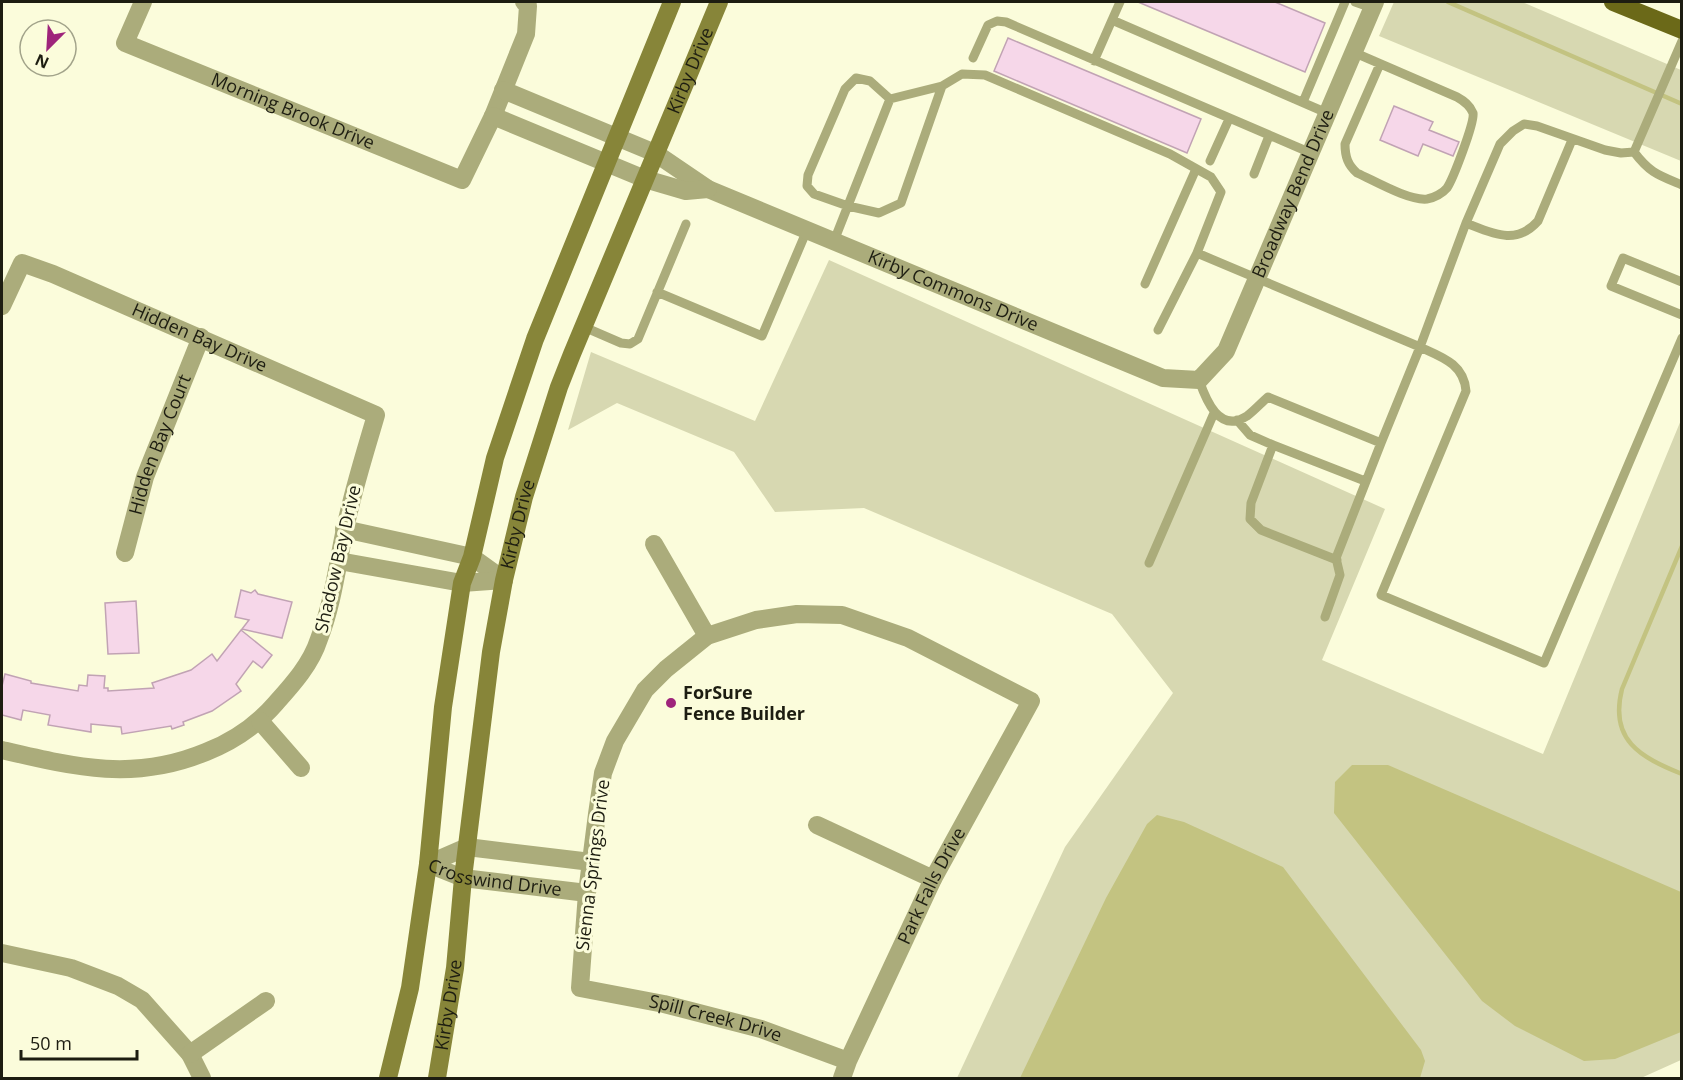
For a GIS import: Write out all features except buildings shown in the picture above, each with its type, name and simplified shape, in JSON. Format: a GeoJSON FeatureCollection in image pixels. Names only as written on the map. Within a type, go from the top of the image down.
{"type":"FeatureCollection","features":[{"type":"Feature","properties":{"kind":"main road"},"geometry":{"type":"LineString","coordinates":[[388,1078],[410,988],[428,864],[443,707],[462,583],[472,557],[495,458],[535,339],[672,2]]}},
{"type":"Feature","properties":{"kind":"main road","name":"Kirby Drive"},"geometry":{"type":"LineString","coordinates":[[436,1078],[455,968],[463,878],[491,652],[504,580],[524,497],[559,387],[719,2]]}},
{"type":"Feature","properties":{"kind":"main road"},"geometry":{"type":"LineString","coordinates":[[1613,2],[1682,30]]}},
{"type":"Feature","properties":{"kind":"street","name":"Morning Brook Drive"},"geometry":{"type":"LineString","coordinates":[[143,2],[126,43],[462,180],[493,116]]}},
{"type":"Feature","properties":{"kind":"street"},"geometry":{"type":"LineString","coordinates":[[493,116],[526,34],[526,4]]}},
{"type":"Feature","properties":{"kind":"street","name":"Broadway Bend Drive"},"geometry":{"type":"LineString","coordinates":[[1199,380],[1226,351],[1374,5]]}},
{"type":"Feature","properties":{"kind":"street","name":"Kirby Commons Drive"},"geometry":{"type":"LineString","coordinates":[[503,90],[655,153],[708,189],[1163,378],[1199,380]]}},
{"type":"Feature","properties":{"kind":"street","name":"Kirby Commons Drive"},"geometry":{"type":"LineString","coordinates":[[493,116],[645,179],[686,191],[708,189]]}},
{"type":"Feature","properties":{"kind":"street","name":"Hidden Bay Drive"},"geometry":{"type":"LineString","coordinates":[[2,306],[22,263],[201,337],[376,415]]}},
{"type":"Feature","properties":{"kind":"street","name":"Hidden Bay Court"},"geometry":{"type":"LineString","coordinates":[[125,554],[145,477],[201,337]]}},
{"type":"Feature","properties":{"kind":"street","name":"Shadow Bay Drive"},"geometry":{"type":"LineString","coordinates":[[2,750],[84,767],[122,770],[158,768],[192,758],[223,745],[260,721],[292,686],[312,656],[327,614],[344,529],[376,415]]}},
{"type":"Feature","properties":{"kind":"street"},"geometry":{"type":"LineString","coordinates":[[344,529],[472,557],[504,580]]}},
{"type":"Feature","properties":{"kind":"street"},"geometry":{"type":"LineString","coordinates":[[654,544],[707,636]]}},
{"type":"Feature","properties":{"kind":"street"},"geometry":{"type":"LineString","coordinates":[[339,561],[462,583],[504,580]]}},
{"type":"Feature","properties":{"kind":"street","name":"Park Falls Drive"},"geometry":{"type":"LineString","coordinates":[[707,636],[766,618],[797,614],[842,615],[908,638],[1031,701],[933,879],[842,1078]]}},
{"type":"Feature","properties":{"kind":"street","name":"Sienna Springs Drive"},"geometry":{"type":"LineString","coordinates":[[580,988],[587,893],[603,772],[615,741],[645,690],[666,669],[707,636]]}},
{"type":"Feature","properties":{"kind":"street"},"geometry":{"type":"LineString","coordinates":[[260,721],[301,768]]}},
{"type":"Feature","properties":{"kind":"street"},"geometry":{"type":"LineString","coordinates":[[817,825],[933,879]]}},
{"type":"Feature","properties":{"kind":"street","name":"Crosswind Drive"},"geometry":{"type":"LineString","coordinates":[[428,864],[467,847],[591,862]]}},
{"type":"Feature","properties":{"kind":"street","name":"Crosswind Drive"},"geometry":{"type":"LineString","coordinates":[[428,864],[463,878],[587,893]]}},
{"type":"Feature","properties":{"kind":"street"},"geometry":{"type":"LineString","coordinates":[[2,953],[71,968],[118,986],[142,1000],[190,1054],[202,1078]]}},
{"type":"Feature","properties":{"kind":"street","name":"Spill Creek Drive"},"geometry":{"type":"LineString","coordinates":[[580,988],[664,1004],[761,1029],[848,1061]]}},
{"type":"Feature","properties":{"kind":"street"},"geometry":{"type":"LineString","coordinates":[[190,1054],[266,1001]]}},
{"type":"Feature","properties":{"kind":"lane"},"geometry":{"type":"LineString","coordinates":[[1094,61],[1120,2]]}},
{"type":"Feature","properties":{"kind":"lane"},"geometry":{"type":"LineString","coordinates":[[1303,102],[1345,2]]}},
{"type":"Feature","properties":{"kind":"lane"},"geometry":{"type":"LineString","coordinates":[[1355,2],[1374,5]]}},
{"type":"Feature","properties":{"kind":"lane"},"geometry":{"type":"LineString","coordinates":[[1112,20],[1327,113]]}},
{"type":"Feature","properties":{"kind":"lane"},"geometry":{"type":"LineString","coordinates":[[973,58],[988,25],[996,21],[1006,22],[1311,153]]}},
{"type":"Feature","properties":{"kind":"lane"},"geometry":{"type":"LineString","coordinates":[[1634,152],[1682,41]]}},
{"type":"Feature","properties":{"kind":"lane"},"geometry":{"type":"LineString","coordinates":[[1353,52],[1457,97],[1468,104],[1473,114],[1472,127],[1447,188],[1436,197],[1426,199],[1413,197],[1358,173],[1350,167],[1345,155],[1345,144],[1380,64]]}},
{"type":"Feature","properties":{"kind":"lane"},"geometry":{"type":"LineString","coordinates":[[890,99],[942,86],[962,74],[985,75],[1170,154],[1211,177],[1221,192],[1197,254],[1158,330]]}},
{"type":"Feature","properties":{"kind":"lane"},"geometry":{"type":"LineString","coordinates":[[890,99],[870,81],[856,78],[844,89],[808,176],[807,186],[814,194],[848,206],[879,213],[901,203],[942,86]]}},
{"type":"Feature","properties":{"kind":"lane"},"geometry":{"type":"LineString","coordinates":[[834,241],[890,99]]}},
{"type":"Feature","properties":{"kind":"lane"},"geometry":{"type":"LineString","coordinates":[[1210,161],[1229,119]]}},
{"type":"Feature","properties":{"kind":"lane"},"geometry":{"type":"LineString","coordinates":[[1325,617],[1340,575],[1336,560],[1365,481],[1420,347],[1466,223],[1500,144],[1513,130],[1524,124],[1537,126],[1605,150],[1620,153],[1634,152]]}},
{"type":"Feature","properties":{"kind":"lane"},"geometry":{"type":"LineString","coordinates":[[1254,174],[1269,136]]}},
{"type":"Feature","properties":{"kind":"lane"},"geometry":{"type":"LineString","coordinates":[[1466,223],[1495,235],[1509,236],[1531,229],[1538,221],[1572,140]]}},
{"type":"Feature","properties":{"kind":"lane"},"geometry":{"type":"LineString","coordinates":[[1634,152],[1646,168],[1653,173],[1682,185]]}},
{"type":"Feature","properties":{"kind":"lane"},"geometry":{"type":"LineString","coordinates":[[1145,284],[1196,168]]}},
{"type":"Feature","properties":{"kind":"lane"},"geometry":{"type":"LineString","coordinates":[[584,327],[621,343],[630,344],[638,339],[686,224]]}},
{"type":"Feature","properties":{"kind":"lane"},"geometry":{"type":"LineString","coordinates":[[657,292],[762,336],[807,230]]}},
{"type":"Feature","properties":{"kind":"lane"},"geometry":{"type":"LineString","coordinates":[[1197,254],[1446,358],[1458,369],[1465,380],[1467,391],[1382,595],[1544,663],[1682,338]]}},
{"type":"Feature","properties":{"kind":"lane"},"geometry":{"type":"LineString","coordinates":[[1682,282],[1623,258],[1611,286],[1682,315]]}},
{"type":"Feature","properties":{"kind":"lane"},"geometry":{"type":"LineString","coordinates":[[1199,380],[1208,405],[1214,413],[1225,419],[1237,420],[1246,416],[1268,397],[1381,443]]}},
{"type":"Feature","properties":{"kind":"lane"},"geometry":{"type":"LineString","coordinates":[[1149,563],[1214,413]]}},
{"type":"Feature","properties":{"kind":"lane"},"geometry":{"type":"LineString","coordinates":[[1237,420],[1250,435],[1365,481]]}},
{"type":"Feature","properties":{"kind":"lane"},"geometry":{"type":"LineString","coordinates":[[1273,445],[1251,503],[1250,519],[1261,530],[1336,560]]}},
{"type":"Feature","properties":{"kind":"green space"},"geometry":{"type":"Polygon","coordinates":[[[1394,2],[1522,2],[1681,70],[1681,161],[1379,36],[1394,2]]]}},
{"type":"Feature","properties":{"kind":"green space"},"geometry":{"type":"Polygon","coordinates":[[[829,260],[1385,509],[1322,660],[1543,754],[1681,420],[1681,1060],[1641,1078],[957,1078],[1065,847],[1173,693],[1112,614],[864,508],[775,512],[734,452],[617,403],[568,430],[591,352],[755,421],[829,260]]]}},
{"type":"Feature","properties":{"kind":"shaded area"},"geometry":{"type":"Polygon","coordinates":[[[1352,765],[1388,765],[1681,892],[1681,1032],[1615,1059],[1584,1061],[1515,1026],[1482,1001],[1334,813],[1335,782],[1352,765]]]}},
{"type":"Feature","properties":{"kind":"shaded area"},"geometry":{"type":"Polygon","coordinates":[[[1157,815],[1184,822],[1283,867],[1421,1050],[1425,1061],[1420,1078],[1020,1078],[1106,898],[1147,824],[1157,815]]]}},
{"type":"Feature","properties":{"kind":"waterway"},"geometry":{"type":"LineString","coordinates":[[1448,2],[1682,104]]}},
{"type":"Feature","properties":{"kind":"waterway"},"geometry":{"type":"LineString","coordinates":[[1682,546],[1622,689],[1619,707],[1624,734],[1631,744],[1653,761],[1682,774]]}},
{"type":"Feature","properties":{"kind":"place","name":"ForSure Fence Builder"},"geometry":{"type":"Point","coordinates":[671,703]}}]}
